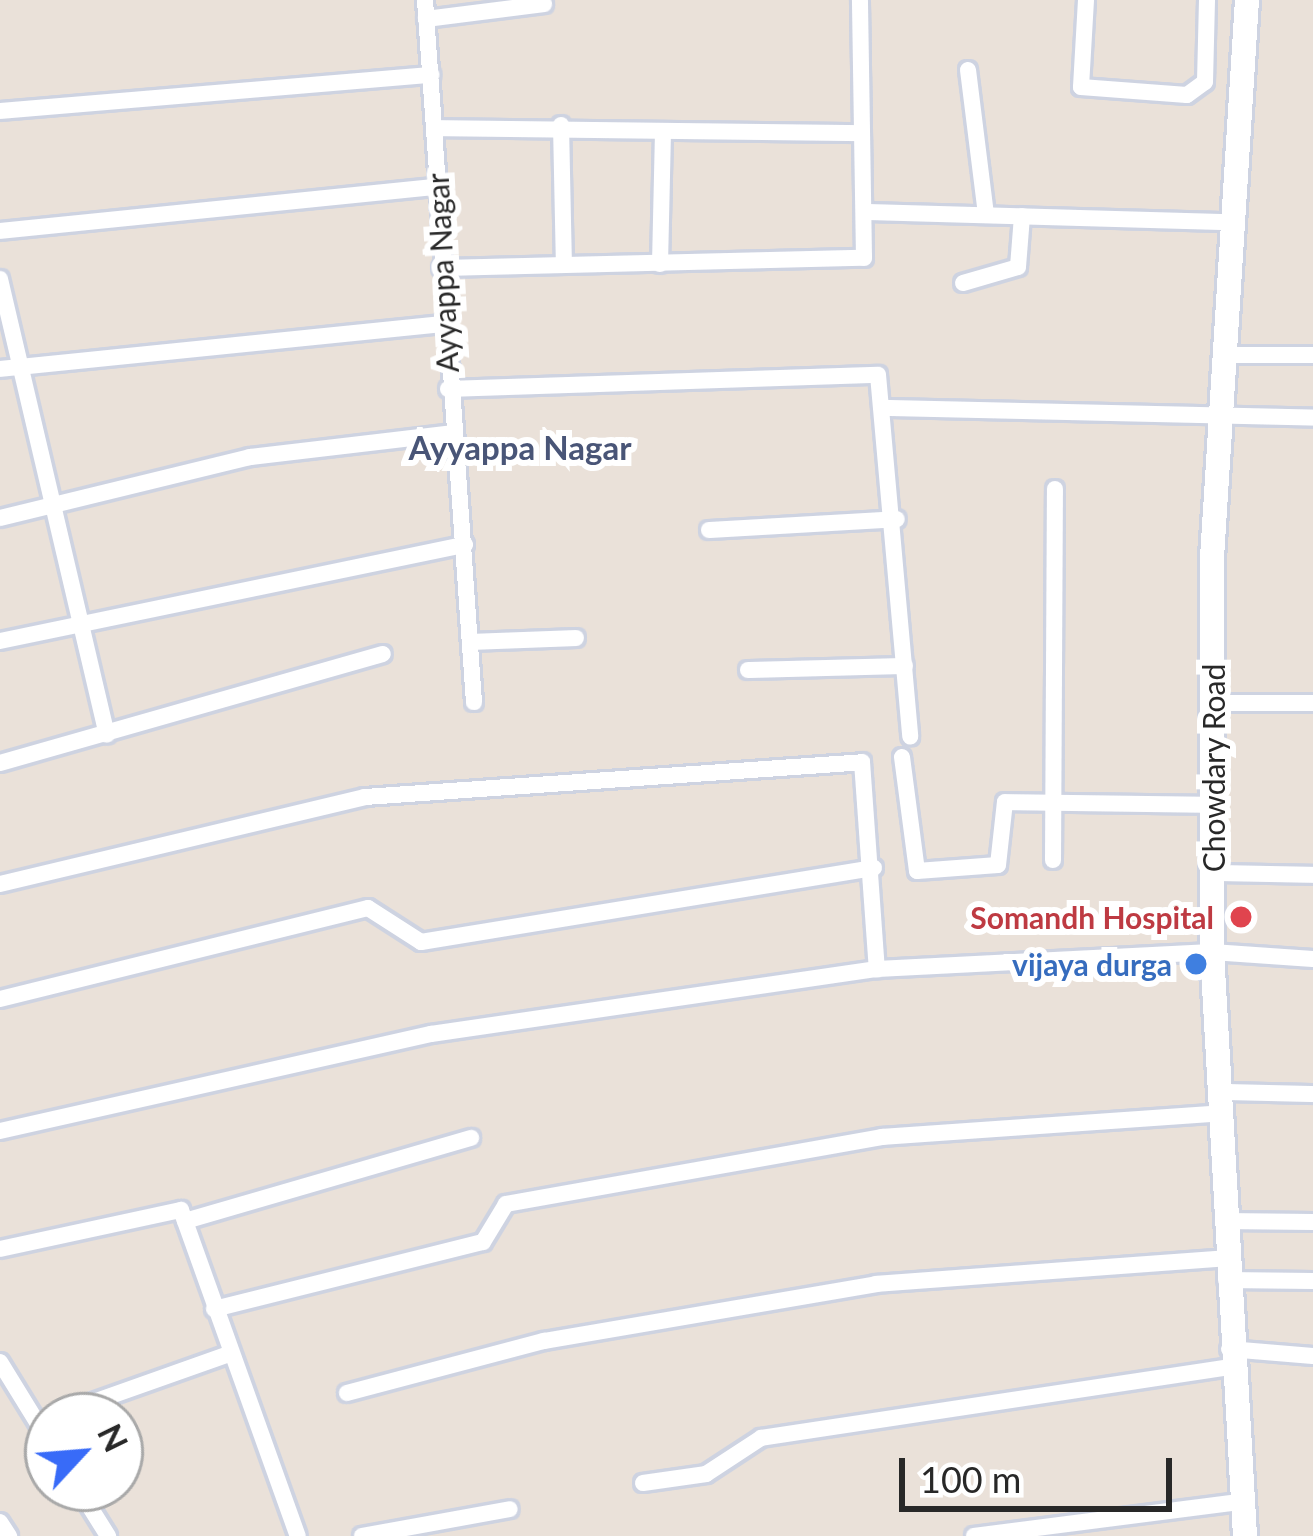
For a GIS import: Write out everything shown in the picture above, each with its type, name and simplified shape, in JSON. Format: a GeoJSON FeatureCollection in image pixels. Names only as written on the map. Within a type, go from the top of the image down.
{"type":"FeatureCollection","features":[{"type":"Feature","properties":{"kind":"street","name":"Ayyappa Nagar"},"geometry":{"type":"LineString","coordinates":[[425,0],[448,389],[465,545],[474,702]]}},
{"type":"Feature","properties":{"kind":"street"},"geometry":{"type":"LineString","coordinates":[[441,268],[857,261],[868,252],[860,133],[860,0]]}},
{"type":"Feature","properties":{"kind":"street"},"geometry":{"type":"LineString","coordinates":[[1086,0],[1081,87],[1187,95],[1205,82],[1207,0]]}},
{"type":"Feature","properties":{"kind":"street","name":"Chowdary Road"},"geometry":{"type":"LineString","coordinates":[[1245,1536],[1230,1358],[1224,1103],[1212,952],[1221,414],[1246,0]]}},
{"type":"Feature","properties":{"kind":"street"},"geometry":{"type":"LineString","coordinates":[[426,20],[544,4]]}},
{"type":"Feature","properties":{"kind":"street"},"geometry":{"type":"LineString","coordinates":[[968,70],[986,215]]}},
{"type":"Feature","properties":{"kind":"street"},"geometry":{"type":"LineString","coordinates":[[0,111],[431,75]]}},
{"type":"Feature","properties":{"kind":"street"},"geometry":{"type":"LineString","coordinates":[[434,128],[560,125],[663,133],[860,133]]}},
{"type":"Feature","properties":{"kind":"street"},"geometry":{"type":"LineString","coordinates":[[560,125],[564,265]]}},
{"type":"Feature","properties":{"kind":"street"},"geometry":{"type":"LineString","coordinates":[[661,264],[663,133]]}},
{"type":"Feature","properties":{"kind":"street"},"geometry":{"type":"LineString","coordinates":[[0,231],[436,187]]}},
{"type":"Feature","properties":{"kind":"street"},"geometry":{"type":"LineString","coordinates":[[867,212],[1231,222]]}},
{"type":"Feature","properties":{"kind":"street"},"geometry":{"type":"LineString","coordinates":[[963,283],[1018,267],[1022,216]]}},
{"type":"Feature","properties":{"kind":"street"},"geometry":{"type":"LineString","coordinates":[[0,279],[8,367],[55,509],[106,735]]}},
{"type":"Feature","properties":{"kind":"street"},"geometry":{"type":"LineString","coordinates":[[8,367],[445,324]]}},
{"type":"Feature","properties":{"kind":"street"},"geometry":{"type":"LineString","coordinates":[[1226,355],[1313,355]]}},
{"type":"Feature","properties":{"kind":"street"},"geometry":{"type":"LineString","coordinates":[[448,389],[866,370],[883,382],[910,737]]}},
{"type":"Feature","properties":{"kind":"street"},"geometry":{"type":"LineString","coordinates":[[887,409],[1313,418]]}},
{"type":"Feature","properties":{"kind":"street"},"geometry":{"type":"LineString","coordinates":[[0,518],[55,509],[250,457],[453,433]]}},
{"type":"Feature","properties":{"kind":"street"},"geometry":{"type":"LineString","coordinates":[[1053,860],[1054,489]]}},
{"type":"Feature","properties":{"kind":"street"},"geometry":{"type":"LineString","coordinates":[[709,530],[897,519]]}},
{"type":"Feature","properties":{"kind":"street"},"geometry":{"type":"LineString","coordinates":[[0,641],[465,545]]}},
{"type":"Feature","properties":{"kind":"street"},"geometry":{"type":"LineString","coordinates":[[471,642],[576,638]]}},
{"type":"Feature","properties":{"kind":"street"},"geometry":{"type":"LineString","coordinates":[[0,763],[383,654]]}},
{"type":"Feature","properties":{"kind":"street"},"geometry":{"type":"LineString","coordinates":[[748,670],[905,666]]}},
{"type":"Feature","properties":{"kind":"street"},"geometry":{"type":"LineString","coordinates":[[1215,703],[1313,703]]}},
{"type":"Feature","properties":{"kind":"street"},"geometry":{"type":"LineString","coordinates":[[902,757],[917,871],[996,867],[1002,803],[1214,806]]}},
{"type":"Feature","properties":{"kind":"street"},"geometry":{"type":"LineString","coordinates":[[0,884],[365,797],[862,762],[874,868],[877,969]]}},
{"type":"Feature","properties":{"kind":"street"},"geometry":{"type":"LineString","coordinates":[[0,999],[368,908],[421,942],[874,868]]}},
{"type":"Feature","properties":{"kind":"street"},"geometry":{"type":"LineString","coordinates":[[1213,873],[1313,874]]}},
{"type":"Feature","properties":{"kind":"street"},"geometry":{"type":"LineString","coordinates":[[0,1131],[431,1034],[877,969],[1212,952],[1313,959]]}},
{"type":"Feature","properties":{"kind":"street"},"geometry":{"type":"LineString","coordinates":[[214,1309],[483,1242],[506,1204],[882,1137],[1313,1094]]}},
{"type":"Feature","properties":{"kind":"street"},"geometry":{"type":"LineString","coordinates":[[185,1221],[471,1138]]}},
{"type":"Feature","properties":{"kind":"street"},"geometry":{"type":"LineString","coordinates":[[0,1249],[165,1205],[185,1221],[298,1536]]}},
{"type":"Feature","properties":{"kind":"street"},"geometry":{"type":"LineString","coordinates":[[1224,1221],[1313,1222]]}},
{"type":"Feature","properties":{"kind":"street"},"geometry":{"type":"LineString","coordinates":[[347,1393],[544,1341],[876,1284],[1227,1269],[1313,1280]]}},
{"type":"Feature","properties":{"kind":"street"},"geometry":{"type":"LineString","coordinates":[[122,1392],[229,1354]]}},
{"type":"Feature","properties":{"kind":"street"},"geometry":{"type":"LineString","coordinates":[[643,1483],[706,1474],[761,1438],[1230,1358],[1313,1356]]}},
{"type":"Feature","properties":{"kind":"street"},"geometry":{"type":"LineString","coordinates":[[0,1362],[24,1392]]}},
{"type":"Feature","properties":{"kind":"street"},"geometry":{"type":"LineString","coordinates":[[974,1536],[1241,1502]]}},
{"type":"Feature","properties":{"kind":"street"},"geometry":{"type":"LineString","coordinates":[[362,1536],[429,1531],[510,1509]]}},
{"type":"Feature","properties":{"kind":"street"},"geometry":{"type":"LineString","coordinates":[[0,1522],[9,1536]]}},
{"type":"Feature","properties":{"kind":"place","name":"Somandh Hospital"},"geometry":{"type":"Point","coordinates":[1241,917]}},
{"type":"Feature","properties":{"kind":"place","name":"vijaya durga"},"geometry":{"type":"Point","coordinates":[1196,964]}},
{"type":"Feature","properties":{"kind":"district","name":"Ayyappa Nagar"},"geometry":{"type":"Point","coordinates":[520,448]}}]}
